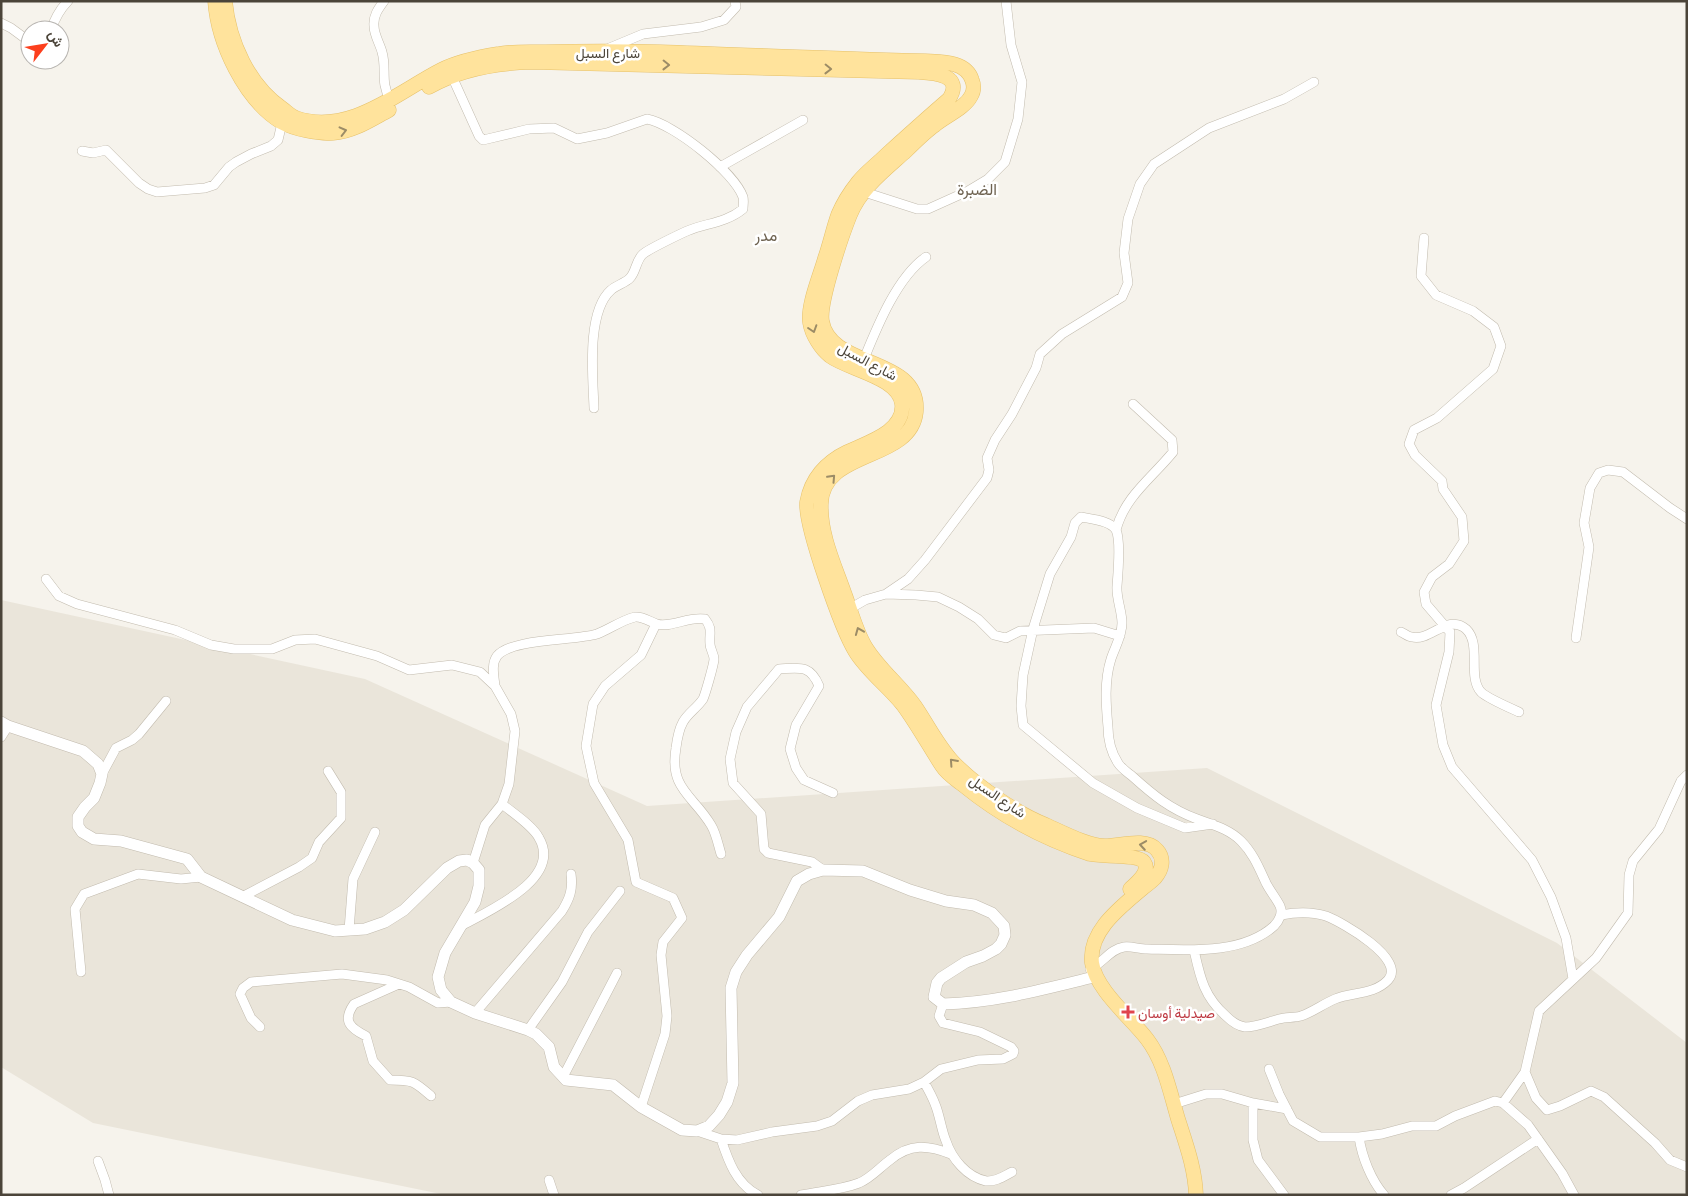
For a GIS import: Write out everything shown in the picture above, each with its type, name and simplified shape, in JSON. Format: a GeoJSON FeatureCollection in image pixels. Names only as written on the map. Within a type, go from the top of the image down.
{"type":"FeatureCollection","features":[{"type":"Feature","properties":{"kind":"main road","name":"شارع السبل"},"geometry":{"type":"LineString","coordinates":[[215,1],[216,19],[226,47],[239,76],[250,92],[264,109],[282,123],[312,132],[334,133],[367,122],[438,82],[466,61],[500,53],[604,51],[925,61],[946,62],[963,68],[970,75],[973,83],[970,99],[933,126],[869,185],[845,200],[838,216],[812,305],[810,323],[817,342],[830,356],[889,384],[898,393],[902,403],[897,421],[886,435],[835,458],[820,472],[812,485],[807,504],[811,532],[844,611]]}},
{"type":"Feature","properties":{"kind":"main road","name":"شارع السبل"},"geometry":{"type":"LineString","coordinates":[[225,1],[226,16],[234,42],[247,69],[271,101],[295,118],[318,122],[354,117],[450,72],[499,63],[532,62],[919,72],[936,73],[951,81],[954,85],[948,98],[860,180],[855,203],[822,303],[821,319],[825,333],[836,346],[898,375],[910,385],[915,398],[916,416],[909,432],[888,447],[841,469],[829,479],[823,490],[820,502],[822,527],[855,651],[903,705],[945,771],[981,800],[1032,831],[1093,855],[1135,857],[1142,860],[1145,864],[1145,871],[1142,877],[1106,910],[1096,927],[1089,945],[1090,972]]}},
{"type":"Feature","properties":{"kind":"main road"},"geometry":{"type":"LineString","coordinates":[[1090,972],[1147,1039],[1157,1055],[1196,1176],[1196,1195]]}},
{"type":"Feature","properties":{"kind":"main road"},"geometry":{"type":"LineString","coordinates":[[1090,972],[1115,1016],[1141,1043],[1151,1060],[1187,1179],[1188,1195]]}},
{"type":"Feature","properties":{"kind":"street"},"geometry":{"type":"LineString","coordinates":[[54,20],[60,9],[68,1]]}},
{"type":"Feature","properties":{"kind":"street"},"geometry":{"type":"LineString","coordinates":[[384,1],[376,13],[374,27],[383,55],[383,78],[390,99]]}},
{"type":"Feature","properties":{"kind":"street"},"geometry":{"type":"LineString","coordinates":[[604,51],[643,34],[700,27],[724,20],[736,7],[735,1]]}},
{"type":"Feature","properties":{"kind":"street"},"geometry":{"type":"LineString","coordinates":[[859,190],[917,209],[928,209],[968,191],[988,179],[1005,162],[1018,120],[1022,82],[1011,45],[1006,1]]}},
{"type":"Feature","properties":{"kind":"street"},"geometry":{"type":"LineString","coordinates":[[1,23],[20,35]]}},
{"type":"Feature","properties":{"kind":"street"},"geometry":{"type":"LineString","coordinates":[[450,72],[479,136],[484,140],[529,129],[554,128],[577,139],[607,133],[647,119],[653,120],[680,135],[720,167],[733,180],[743,198],[743,209],[721,222],[688,231],[642,255],[632,277],[610,291],[600,307],[594,329],[592,369],[594,408]]}},
{"type":"Feature","properties":{"kind":"street"},"geometry":{"type":"LineString","coordinates":[[844,611],[865,600],[886,594],[908,579],[926,560],[987,478],[989,470],[987,458],[995,440],[1012,414],[1036,368],[1040,354],[1062,334],[1122,297],[1128,283],[1124,253],[1128,219],[1140,184],[1154,164],[1209,128],[1284,99],[1314,82]]}},
{"type":"Feature","properties":{"kind":"street"},"geometry":{"type":"LineString","coordinates":[[720,167],[803,120]]}},
{"type":"Feature","properties":{"kind":"street"},"geometry":{"type":"LineString","coordinates":[[82,151],[93,153],[106,150],[139,183],[157,192],[205,188],[214,185],[229,167],[236,162],[271,146],[278,140],[282,123]]}},
{"type":"Feature","properties":{"kind":"street"},"geometry":{"type":"LineString","coordinates":[[1424,238],[1421,276],[1436,295],[1473,311],[1494,327],[1501,346],[1493,369],[1437,418],[1414,430],[1410,444],[1415,455],[1442,481],[1443,489],[1462,517],[1464,541],[1449,564],[1432,577],[1424,592],[1426,604],[1450,632],[1449,652],[1436,705],[1443,745],[1452,767],[1532,860],[1551,897],[1563,930],[1574,979]]}},
{"type":"Feature","properties":{"kind":"street"},"geometry":{"type":"LineString","coordinates":[[864,359],[878,322],[890,301],[917,263],[926,257]]}},
{"type":"Feature","properties":{"kind":"street"},"geometry":{"type":"LineString","coordinates":[[697,1131],[709,1126],[720,1115],[727,1102],[733,1083],[731,988],[736,972],[747,955],[779,917],[797,882],[809,874],[823,870],[863,871],[946,901],[974,905],[992,913],[1004,926],[1005,936],[1001,944],[996,949],[966,962],[941,978],[934,997],[942,1004],[979,1002],[1090,972],[1114,950],[1128,946],[1140,949],[1216,949],[1252,939],[1267,932],[1277,923],[1281,915],[1281,909],[1250,852],[1241,841],[1229,832],[1178,811],[1156,798],[1119,764],[1109,741],[1106,685],[1110,660],[1120,636],[1122,623],[1117,588],[1120,568],[1116,530],[1119,518],[1129,499],[1173,452],[1172,440],[1133,404]]}},
{"type":"Feature","properties":{"kind":"street"},"geometry":{"type":"LineString","coordinates":[[1576,638],[1589,547],[1584,523],[1590,488],[1599,473],[1608,470],[1624,472],[1687,519]]}},
{"type":"Feature","properties":{"kind":"street"},"geometry":{"type":"LineString","coordinates":[[1116,530],[1111,525],[1081,516],[1075,523],[1071,537],[1050,574],[1032,629],[1022,675],[1020,706],[1023,725],[1092,783],[1137,808],[1185,828],[1213,824]]}},
{"type":"Feature","properties":{"kind":"street"},"geometry":{"type":"LineString","coordinates":[[46,579],[59,596],[77,604],[175,630],[212,645],[234,649],[272,649],[295,640],[315,639],[377,656],[409,670],[452,665],[480,672],[495,686],[512,714],[515,730],[509,784],[502,804],[485,825],[473,863]]}},
{"type":"Feature","properties":{"kind":"street"},"geometry":{"type":"LineString","coordinates":[[886,594],[938,597],[959,606],[978,619],[994,635],[1006,638],[1020,631],[1032,629],[1094,628],[1120,636]]}},
{"type":"Feature","properties":{"kind":"street"},"geometry":{"type":"LineString","coordinates":[[495,686],[493,665],[497,656],[505,650],[521,645],[596,634],[637,617],[650,620],[656,624],[665,624],[696,617],[705,619],[710,625],[710,645],[714,658],[706,694],[682,723],[674,766],[677,779],[689,798],[710,823],[721,854]]}},
{"type":"Feature","properties":{"kind":"street"},"geometry":{"type":"LineString","coordinates":[[641,1107],[665,1034],[667,1016],[661,955],[662,942],[682,918],[673,898],[636,882],[628,840],[594,783],[586,746],[593,704],[605,686],[641,655],[656,624]]}},
{"type":"Feature","properties":{"kind":"street"},"geometry":{"type":"LineString","coordinates":[[1401,632],[1412,638],[1424,637],[1444,626],[1454,624],[1466,628],[1473,640],[1477,685],[1482,693],[1519,712]]}},
{"type":"Feature","properties":{"kind":"street"},"geometry":{"type":"LineString","coordinates":[[823,870],[812,862],[768,853],[764,848],[761,814],[733,783],[730,759],[736,732],[747,707],[779,669],[802,668],[815,675],[819,686],[796,725],[790,749],[796,768],[804,780],[833,793]]}},
{"type":"Feature","properties":{"kind":"street"},"geometry":{"type":"LineString","coordinates":[[166,701],[139,734],[116,748],[102,774],[94,798],[78,817],[78,826],[82,832],[94,839],[121,841],[187,859],[201,877],[242,897],[292,920],[335,931],[365,929],[385,922],[404,910],[447,868],[459,861],[466,860],[473,863],[479,870],[479,886],[475,902],[445,953],[438,977],[441,990],[451,1002],[475,1013],[536,1034],[549,1047],[554,1067],[566,1080],[613,1085],[641,1107],[682,1130],[697,1131],[722,1139],[737,1140],[780,1130],[817,1126],[832,1121],[858,1101],[872,1095],[908,1089],[924,1082],[941,1069],[978,1060],[1008,1058],[1013,1054],[1012,1047],[980,1032],[942,1023],[939,1016],[942,1004]]}},
{"type":"Feature","properties":{"kind":"street"},"geometry":{"type":"LineString","coordinates":[[1,737],[5,724],[83,752],[98,764],[102,774]]}},
{"type":"Feature","properties":{"kind":"street"},"geometry":{"type":"LineString","coordinates":[[242,897],[299,867],[312,858],[319,842],[342,818],[341,792],[328,771]]}},
{"type":"Feature","properties":{"kind":"street"},"geometry":{"type":"LineString","coordinates":[[1503,1103],[1525,1072],[1539,1011],[1596,958],[1628,913],[1629,875],[1633,861],[1659,830],[1681,781],[1687,775]]}},
{"type":"Feature","properties":{"kind":"street"},"geometry":{"type":"LineString","coordinates":[[460,926],[518,893],[534,878],[542,867],[544,851],[539,837],[502,804]]}},
{"type":"Feature","properties":{"kind":"street"},"geometry":{"type":"LineString","coordinates":[[349,930],[353,879],[375,832]]}},
{"type":"Feature","properties":{"kind":"street"},"geometry":{"type":"LineString","coordinates":[[81,972],[75,909],[84,894],[138,874],[181,879],[201,877]]}},
{"type":"Feature","properties":{"kind":"street"},"geometry":{"type":"LineString","coordinates":[[475,1013],[562,911],[570,897],[571,874]]}},
{"type":"Feature","properties":{"kind":"street"},"geometry":{"type":"LineString","coordinates":[[528,1030],[562,982],[588,932],[620,891]]}},
{"type":"Feature","properties":{"kind":"street"},"geometry":{"type":"LineString","coordinates":[[1194,950],[1207,996],[1232,1022],[1245,1027],[1300,1016],[1336,998],[1375,989],[1389,979],[1392,969],[1389,961],[1368,941],[1350,929],[1325,916],[1301,911],[1281,915]]}},
{"type":"Feature","properties":{"kind":"street"},"geometry":{"type":"LineString","coordinates":[[563,1076],[617,973]]}},
{"type":"Feature","properties":{"kind":"street"},"geometry":{"type":"LineString","coordinates":[[260,1027],[250,1018],[240,994],[243,988],[251,982],[342,974],[387,980],[409,987],[438,1003],[451,1002]]}},
{"type":"Feature","properties":{"kind":"street"},"geometry":{"type":"LineString","coordinates":[[399,984],[354,1004],[350,1010],[348,1022],[353,1030],[366,1036],[373,1061],[390,1080],[410,1080],[431,1096]]}},
{"type":"Feature","properties":{"kind":"street"},"geometry":{"type":"LineString","coordinates":[[1269,1069],[1293,1121],[1320,1137],[1359,1137],[1382,1134],[1412,1126],[1436,1126],[1455,1116],[1495,1101],[1503,1103],[1528,1124],[1574,1195]]}},
{"type":"Feature","properties":{"kind":"street"},"geometry":{"type":"LineString","coordinates":[[1525,1072],[1536,1098],[1547,1110],[1560,1106],[1590,1091],[1604,1097],[1670,1160],[1687,1167]]}},
{"type":"Feature","properties":{"kind":"street"},"geometry":{"type":"LineString","coordinates":[[924,1082],[935,1104],[951,1154],[962,1168],[972,1175],[987,1181],[998,1179],[1012,1172]]}},
{"type":"Feature","properties":{"kind":"street"},"geometry":{"type":"LineString","coordinates":[[1174,1104],[1206,1094],[1222,1094],[1253,1103],[1286,1109]]}},
{"type":"Feature","properties":{"kind":"street"},"geometry":{"type":"LineString","coordinates":[[1253,1103],[1253,1133],[1258,1160],[1284,1195]]}},
{"type":"Feature","properties":{"kind":"street"},"geometry":{"type":"LineString","coordinates":[[1359,1137],[1361,1151],[1377,1187],[1384,1195]]}},
{"type":"Feature","properties":{"kind":"street"},"geometry":{"type":"LineString","coordinates":[[722,1139],[729,1162],[739,1178],[758,1195]]}},
{"type":"Feature","properties":{"kind":"street"},"geometry":{"type":"LineString","coordinates":[[1451,1195],[1538,1139]]}},
{"type":"Feature","properties":{"kind":"street"},"geometry":{"type":"LineString","coordinates":[[801,1195],[859,1183],[874,1174],[903,1151],[915,1147],[936,1148],[951,1154]]}},
{"type":"Feature","properties":{"kind":"street"},"geometry":{"type":"LineString","coordinates":[[98,1161],[109,1195]]}},
{"type":"Feature","properties":{"kind":"street"},"geometry":{"type":"LineString","coordinates":[[549,1180],[554,1195]]}},
{"type":"Feature","properties":{"kind":"shaded area"},"geometry":{"type":"Polygon","coordinates":[[[1,600],[365,679],[647,806],[1207,768],[1557,943],[1687,1043],[1687,1195],[446,1195],[93,1123],[1,1067],[1,600]]]}},
{"type":"Feature","properties":{"kind":"place","name":"صيدلية أوسان"},"geometry":{"type":"Point","coordinates":[1128,1012]}},
{"type":"Feature","properties":{"kind":"district","name":"الضبرة"},"geometry":{"type":"Point","coordinates":[977,189]}},
{"type":"Feature","properties":{"kind":"district","name":"مدر"},"geometry":{"type":"Point","coordinates":[766,235]}}]}
